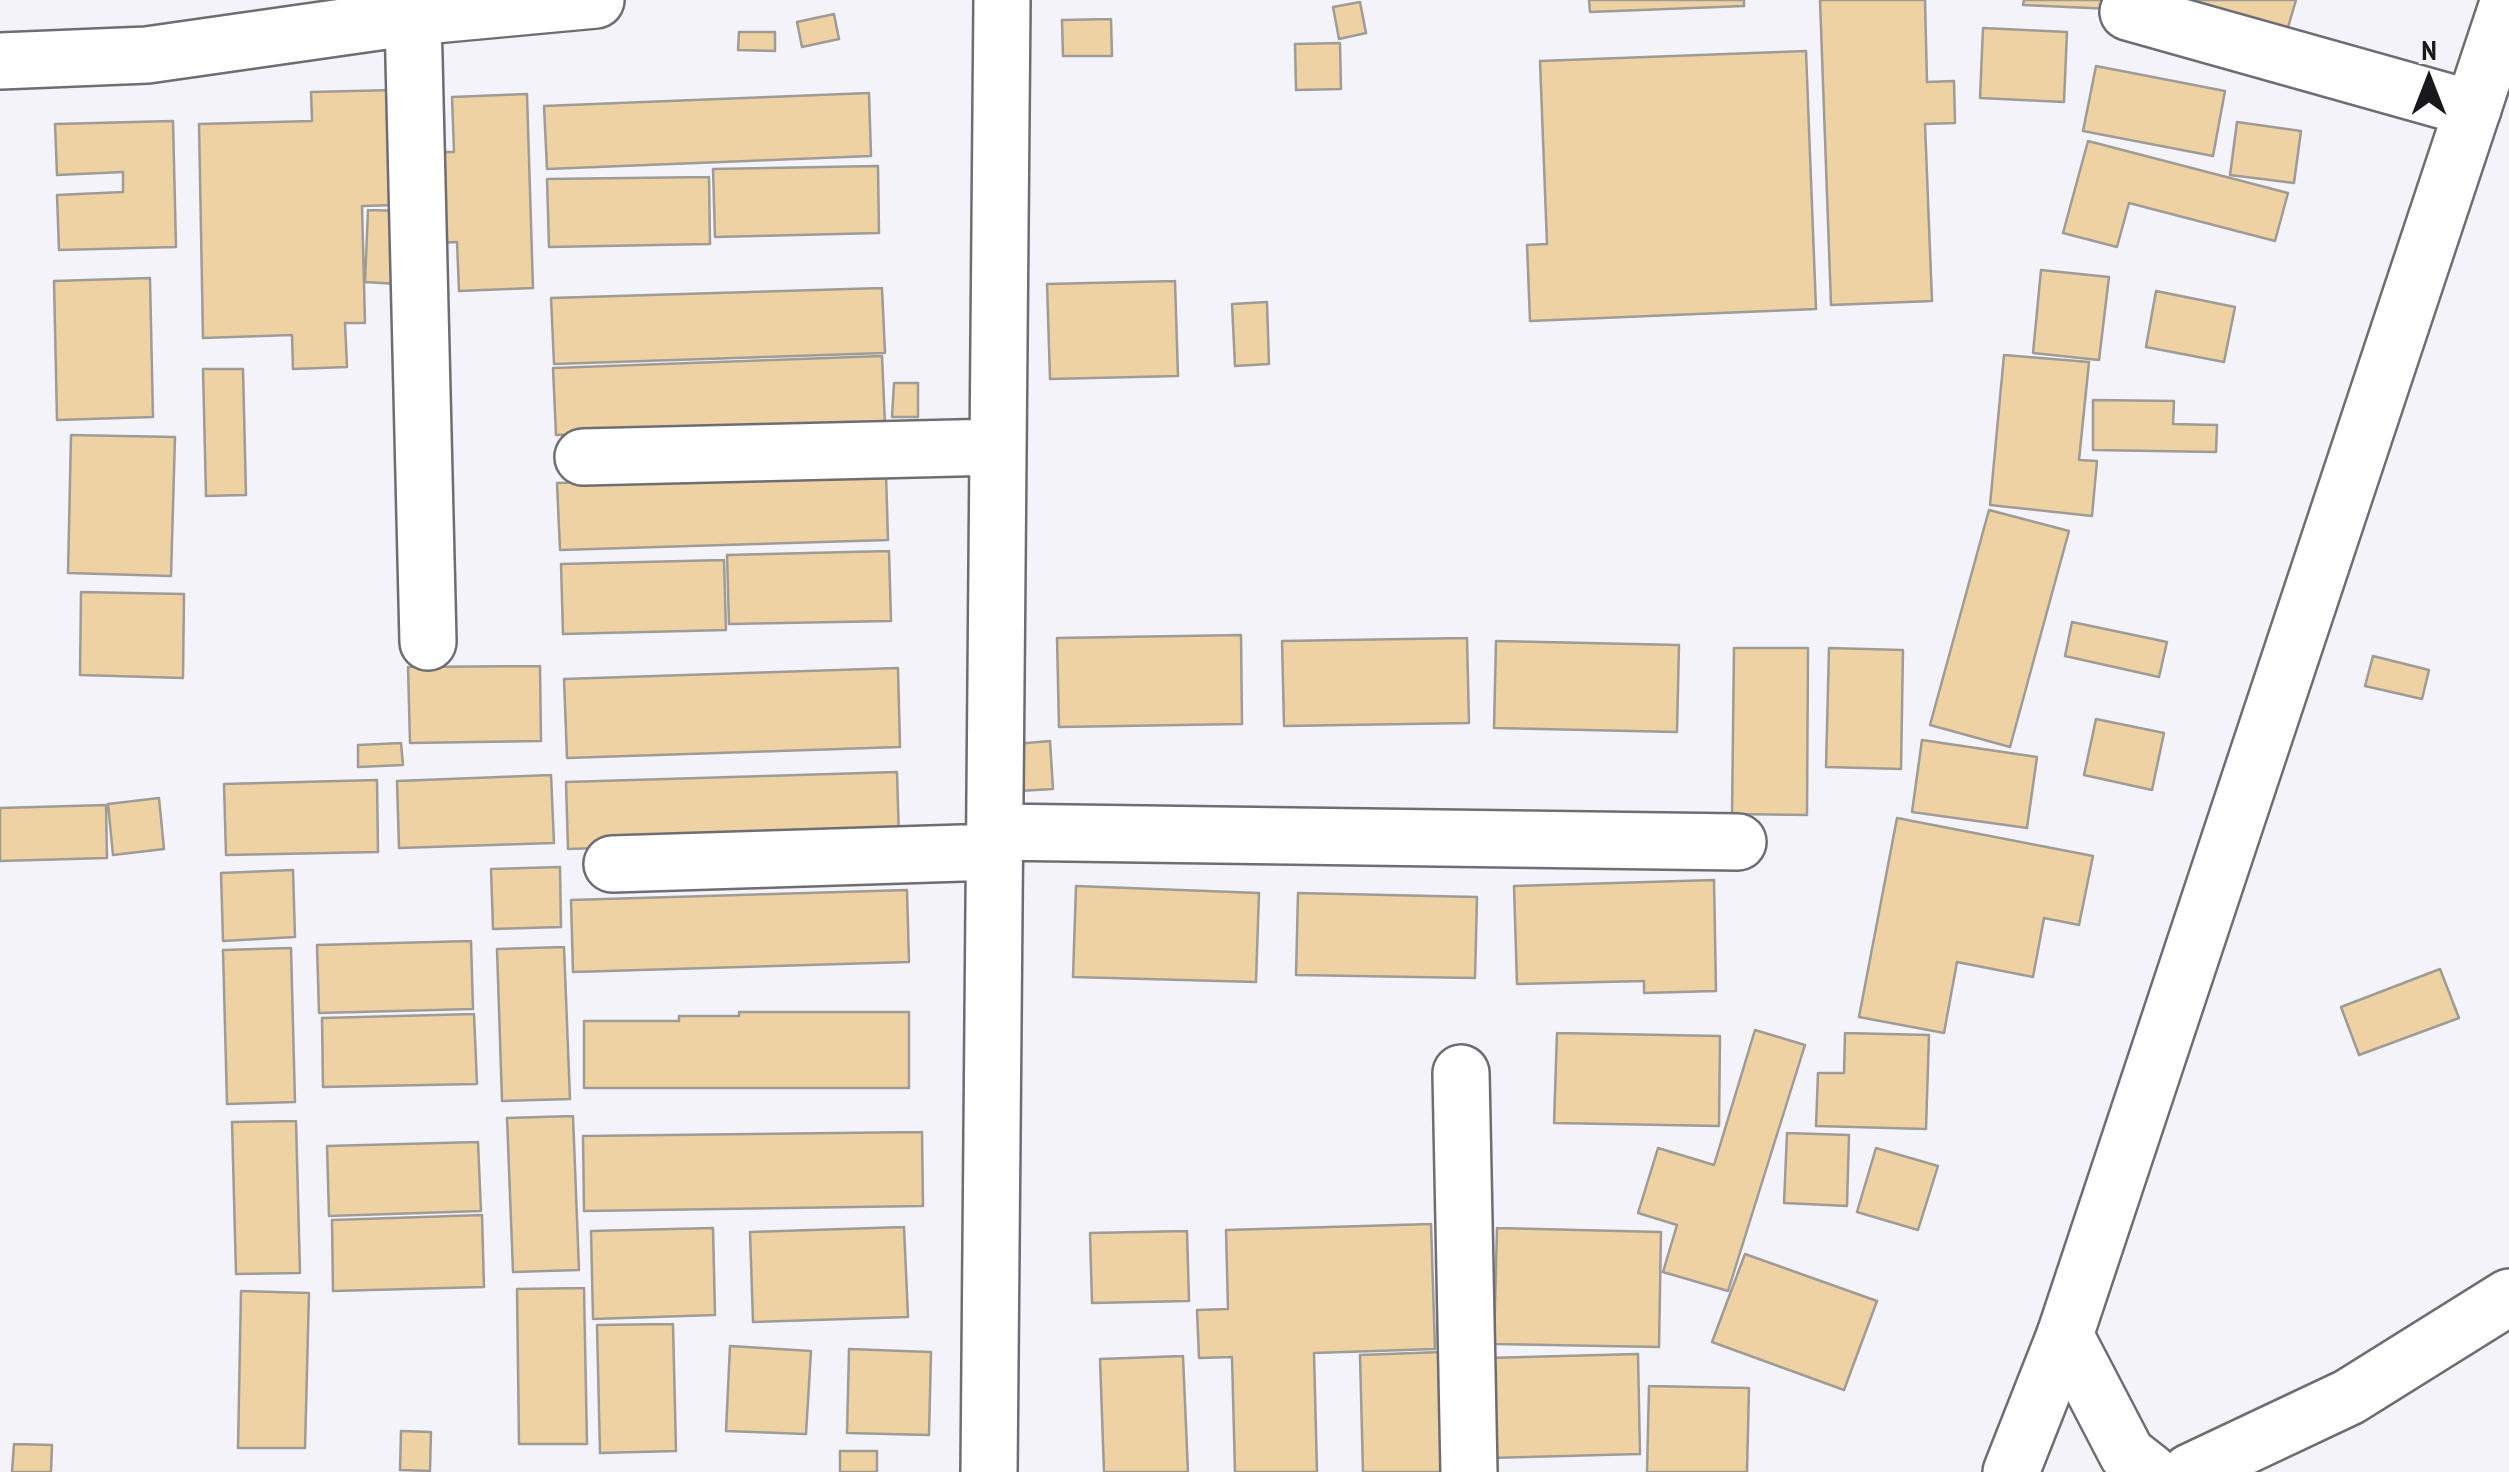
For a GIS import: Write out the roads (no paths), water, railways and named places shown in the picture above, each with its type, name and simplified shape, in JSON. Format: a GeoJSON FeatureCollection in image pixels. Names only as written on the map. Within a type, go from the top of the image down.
{"type":"FeatureCollection","features":[{"type":"Feature","properties":{"kind":"street"},"geometry":{"type":"LineString","coordinates":[[0,61],[147,55],[413,17],[596,0]]}},
{"type":"Feature","properties":{"kind":"street"},"geometry":{"type":"LineString","coordinates":[[989,1472],[1002,0]]}},
{"type":"Feature","properties":{"kind":"street"},"geometry":{"type":"LineString","coordinates":[[2011,1472],[2065,1335],[2509,0]]}},
{"type":"Feature","properties":{"kind":"street"},"geometry":{"type":"LineString","coordinates":[[2128,12],[2473,109]]}},
{"type":"Feature","properties":{"kind":"street"},"geometry":{"type":"LineString","coordinates":[[413,17],[428,642]]}},
{"type":"Feature","properties":{"kind":"street"},"geometry":{"type":"LineString","coordinates":[[583,457],[998,447]]}},
{"type":"Feature","properties":{"kind":"street"},"geometry":{"type":"LineString","coordinates":[[612,864],[994,842],[1738,842]]}},
{"type":"Feature","properties":{"kind":"street"},"geometry":{"type":"LineString","coordinates":[[1460,1074],[1469,1472]]}},
{"type":"Feature","properties":{"kind":"street"},"geometry":{"type":"LineString","coordinates":[[2190,1472],[2349,1397],[2509,1297]]}},
{"type":"Feature","properties":{"kind":"street"},"geometry":{"type":"LineString","coordinates":[[2065,1335],[2127,1454],[2150,1472]]}}]}
